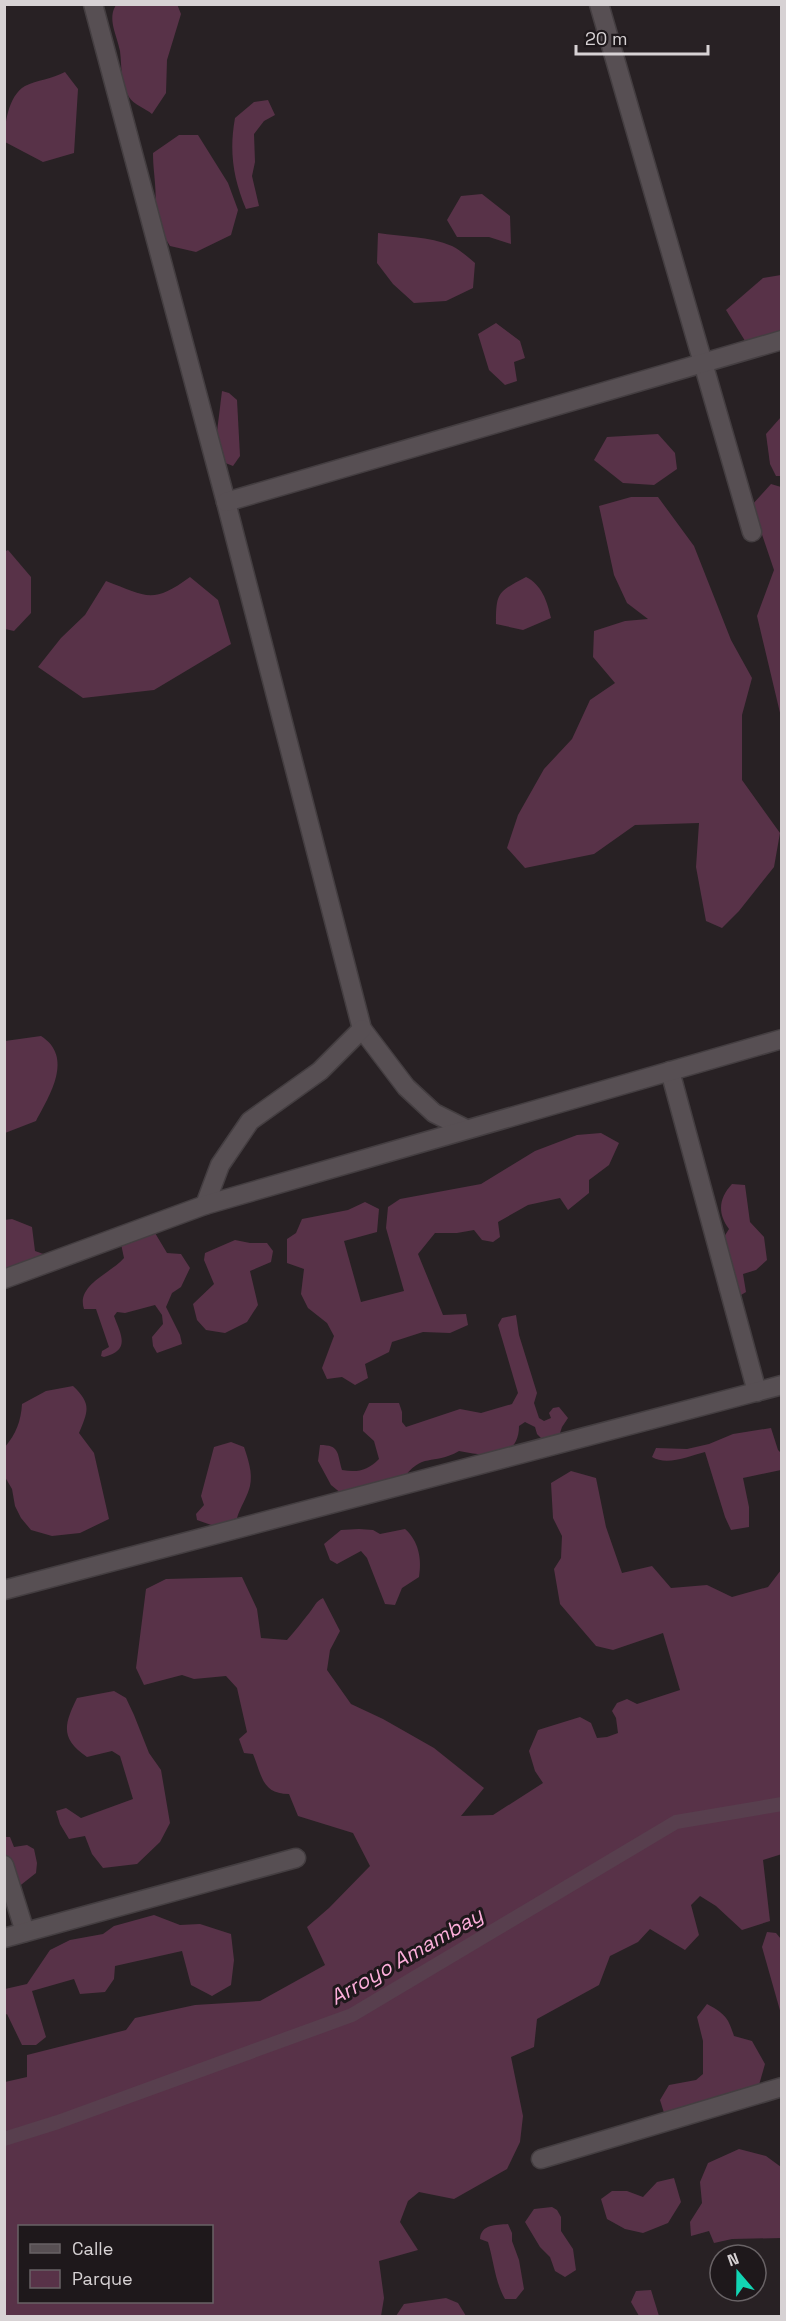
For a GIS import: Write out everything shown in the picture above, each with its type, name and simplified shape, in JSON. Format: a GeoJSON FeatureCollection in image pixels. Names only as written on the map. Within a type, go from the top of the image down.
{"type":"FeatureCollection","features":[{"type":"Feature","properties":{"kind":"street"},"geometry":{"type":"LineString","coordinates":[[93,4],[363,1029],[406,1087],[434,1113],[466,1129]]}},
{"type":"Feature","properties":{"kind":"street"},"geometry":{"type":"LineString","coordinates":[[598,4],[752,532]]}},
{"type":"Feature","properties":{"kind":"street"},"geometry":{"type":"LineString","coordinates":[[226,502],[782,340]]}},
{"type":"Feature","properties":{"kind":"street"},"geometry":{"type":"LineString","coordinates":[[205,1205],[220,1165],[250,1121],[320,1071],[363,1029]]}},
{"type":"Feature","properties":{"kind":"street"},"geometry":{"type":"LineString","coordinates":[[4,1279],[205,1205],[782,1039]]}},
{"type":"Feature","properties":{"kind":"street"},"geometry":{"type":"LineString","coordinates":[[670,1071],[757,1392]]}},
{"type":"Feature","properties":{"kind":"street"},"geometry":{"type":"LineString","coordinates":[[4,1590],[782,1385]]}},
{"type":"Feature","properties":{"kind":"street"},"geometry":{"type":"LineString","coordinates":[[4,1938],[296,1858]]}},
{"type":"Feature","properties":{"kind":"street"},"geometry":{"type":"LineString","coordinates":[[4,1865],[25,1932]]}},
{"type":"Feature","properties":{"kind":"street"},"geometry":{"type":"LineString","coordinates":[[541,2158],[782,2087]]}},
{"type":"Feature","properties":{"kind":"green space"},"geometry":{"type":"Polygon","coordinates":[[[177,4],[181,14],[167,60],[166,93],[152,114],[133,102],[126,92],[112,16],[113,10],[116,5],[177,4]]]}},
{"type":"Feature","properties":{"kind":"green space"},"geometry":{"type":"Polygon","coordinates":[[[65,72],[78,89],[74,153],[43,162],[5,142],[8,111],[19,91],[25,86],[65,72]]]}},
{"type":"Feature","properties":{"kind":"green space"},"geometry":{"type":"Polygon","coordinates":[[[268,100],[275,115],[264,121],[254,134],[255,162],[252,176],[259,206],[246,209],[233,164],[232,142],[235,118],[254,102],[268,100]]]}},
{"type":"Feature","properties":{"kind":"green space"},"geometry":{"type":"Polygon","coordinates":[[[179,135],[198,135],[228,183],[238,210],[231,235],[196,252],[170,246],[153,218],[156,194],[153,153],[179,135]]]}},
{"type":"Feature","properties":{"kind":"green space"},"geometry":{"type":"Polygon","coordinates":[[[482,194],[510,216],[511,244],[489,237],[457,237],[447,220],[461,196],[482,194]]]}},
{"type":"Feature","properties":{"kind":"green space"},"geometry":{"type":"Polygon","coordinates":[[[378,233],[434,240],[455,248],[475,263],[473,288],[446,301],[414,303],[393,284],[377,263],[378,233]]]}},
{"type":"Feature","properties":{"kind":"green space"},"geometry":{"type":"Polygon","coordinates":[[[781,275],[781,345],[750,349],[726,310],[763,278],[781,275]]]}},
{"type":"Feature","properties":{"kind":"green space"},"geometry":{"type":"Polygon","coordinates":[[[496,323],[520,341],[525,358],[514,362],[517,381],[505,385],[489,370],[478,334],[496,323]]]}},
{"type":"Feature","properties":{"kind":"green space"},"geometry":{"type":"Polygon","coordinates":[[[222,391],[229,393],[237,400],[240,456],[233,466],[218,460],[216,440],[222,391]]]}},
{"type":"Feature","properties":{"kind":"green space"},"geometry":{"type":"Polygon","coordinates":[[[781,417],[781,476],[776,476],[770,464],[766,434],[781,417]]]}},
{"type":"Feature","properties":{"kind":"green space"},"geometry":{"type":"Polygon","coordinates":[[[658,434],[675,453],[677,469],[654,485],[623,483],[594,460],[607,437],[658,434]]]}},
{"type":"Feature","properties":{"kind":"green space"},"geometry":{"type":"Polygon","coordinates":[[[771,484],[781,487],[781,717],[757,616],[774,570],[752,505],[771,484]]]}},
{"type":"Feature","properties":{"kind":"green space"},"geometry":{"type":"Polygon","coordinates":[[[631,497],[658,497],[694,546],[731,640],[752,678],[742,715],[742,780],[780,833],[774,867],[739,911],[722,928],[706,921],[696,867],[699,823],[635,825],[594,854],[525,868],[507,848],[518,815],[544,769],[572,739],[590,700],[615,683],[593,657],[594,631],[625,621],[648,619],[627,603],[614,575],[599,506],[631,497]]]}},
{"type":"Feature","properties":{"kind":"green space"},"geometry":{"type":"Polygon","coordinates":[[[8,550],[31,577],[31,613],[14,631],[5,629],[4,552],[8,550]]]}},
{"type":"Feature","properties":{"kind":"green space"},"geometry":{"type":"Polygon","coordinates":[[[190,577],[218,600],[231,644],[154,690],[83,698],[38,667],[61,638],[85,615],[106,581],[140,594],[157,595],[190,577]]]}},
{"type":"Feature","properties":{"kind":"green space"},"geometry":{"type":"Polygon","coordinates":[[[526,577],[540,589],[551,618],[523,630],[496,624],[500,594],[526,577]]]}},
{"type":"Feature","properties":{"kind":"green space"},"geometry":{"type":"Polygon","coordinates":[[[41,1036],[51,1045],[56,1054],[58,1065],[52,1088],[36,1121],[5,1133],[5,1041],[41,1036]]]}},
{"type":"Feature","properties":{"kind":"green space"},"geometry":{"type":"Polygon","coordinates":[[[601,1133],[619,1143],[609,1165],[589,1180],[589,1193],[568,1210],[560,1198],[528,1205],[498,1222],[500,1237],[493,1242],[482,1240],[474,1230],[435,1233],[418,1254],[443,1315],[466,1314],[468,1325],[450,1333],[423,1332],[392,1342],[389,1352],[365,1364],[368,1378],[355,1385],[342,1377],[327,1379],[322,1368],[334,1336],[327,1323],[308,1308],[301,1294],[304,1269],[287,1263],[287,1239],[296,1233],[302,1219],[348,1210],[365,1202],[379,1209],[377,1232],[344,1241],[361,1302],[404,1291],[386,1228],[388,1207],[400,1199],[481,1184],[535,1151],[577,1135],[601,1133]]]}},
{"type":"Feature","properties":{"kind":"green space"},"geometry":{"type":"Polygon","coordinates":[[[732,1184],[745,1185],[750,1222],[764,1237],[767,1260],[756,1270],[743,1274],[746,1292],[731,1301],[719,1292],[717,1267],[721,1244],[729,1229],[721,1211],[722,1200],[732,1184]]]}},
{"type":"Feature","properties":{"kind":"green space"},"geometry":{"type":"Polygon","coordinates":[[[12,1219],[32,1227],[35,1251],[49,1256],[5,1288],[4,1220],[12,1219]]]}},
{"type":"Feature","properties":{"kind":"green space"},"geometry":{"type":"Polygon","coordinates":[[[155,1233],[167,1253],[181,1254],[190,1268],[181,1287],[172,1293],[166,1307],[182,1344],[157,1353],[152,1337],[163,1324],[162,1315],[155,1305],[125,1313],[117,1312],[114,1316],[121,1335],[121,1346],[112,1354],[101,1356],[102,1351],[109,1347],[96,1309],[84,1309],[85,1293],[96,1280],[124,1258],[121,1244],[155,1233]]]}},
{"type":"Feature","properties":{"kind":"green space"},"geometry":{"type":"Polygon","coordinates":[[[235,1240],[267,1243],[273,1251],[271,1262],[250,1271],[258,1305],[247,1322],[225,1333],[206,1330],[197,1320],[193,1304],[214,1284],[204,1260],[205,1253],[235,1240]]]}},
{"type":"Feature","properties":{"kind":"green space"},"geometry":{"type":"Polygon","coordinates":[[[516,1315],[519,1335],[537,1393],[534,1403],[539,1418],[544,1421],[551,1418],[549,1413],[553,1408],[559,1407],[568,1418],[558,1439],[545,1442],[537,1434],[535,1427],[525,1422],[519,1426],[517,1437],[507,1451],[489,1455],[459,1451],[416,1465],[401,1481],[342,1494],[331,1485],[318,1461],[320,1445],[326,1445],[337,1451],[342,1470],[362,1470],[379,1459],[374,1441],[363,1431],[363,1416],[369,1403],[399,1403],[402,1422],[406,1427],[460,1409],[481,1413],[512,1404],[518,1393],[498,1325],[502,1318],[516,1315]]]}},
{"type":"Feature","properties":{"kind":"green space"},"geometry":{"type":"Polygon","coordinates":[[[73,1386],[86,1403],[85,1419],[79,1433],[94,1453],[109,1519],[80,1533],[52,1536],[31,1530],[21,1518],[15,1506],[12,1489],[5,1477],[5,1447],[17,1427],[22,1404],[46,1391],[73,1386]]]}},
{"type":"Feature","properties":{"kind":"green space"},"geometry":{"type":"Polygon","coordinates":[[[771,1428],[781,1453],[781,1470],[743,1478],[749,1507],[749,1527],[731,1530],[705,1452],[664,1461],[652,1457],[656,1448],[687,1449],[709,1444],[733,1434],[771,1428]]]}},
{"type":"Feature","properties":{"kind":"green space"},"geometry":{"type":"Polygon","coordinates":[[[231,1442],[244,1447],[250,1471],[250,1486],[237,1518],[214,1526],[197,1520],[196,1514],[204,1505],[201,1496],[214,1447],[231,1442]]]}},
{"type":"Feature","properties":{"kind":"green space"},"geometry":{"type":"Polygon","coordinates":[[[571,1471],[596,1478],[606,1527],[622,1573],[652,1566],[671,1588],[707,1585],[732,1597],[768,1587],[781,1570],[782,1854],[763,1860],[770,1921],[742,1930],[716,1906],[700,1896],[691,1905],[699,1935],[685,1950],[650,1929],[638,1942],[610,1956],[599,1985],[537,2019],[534,2047],[511,2057],[523,2116],[520,2142],[507,2169],[454,2199],[419,2192],[408,2201],[400,2222],[418,2250],[379,2261],[384,2298],[381,2316],[5,2316],[5,2082],[27,2077],[27,2055],[126,2030],[135,2018],[195,2005],[260,2001],[325,1965],[307,1927],[370,1866],[353,1833],[298,1816],[289,1794],[273,1791],[264,1782],[253,1754],[244,1753],[239,1739],[247,1732],[237,1688],[226,1676],[194,1679],[182,1675],[144,1685],[136,1668],[146,1589],[166,1579],[242,1577],[257,1609],[261,1638],[287,1640],[323,1598],[340,1631],[330,1650],[327,1670],[351,1704],[434,1748],[484,1788],[461,1816],[493,1815],[543,1783],[535,1771],[529,1751],[538,1730],[580,1717],[591,1723],[597,1738],[607,1737],[618,1733],[616,1718],[612,1711],[617,1703],[627,1699],[637,1704],[680,1690],[663,1633],[613,1650],[596,1646],[560,1604],[554,1569],[561,1558],[562,1536],[553,1518],[551,1483],[571,1471]]]}},
{"type":"Feature","properties":{"kind":"green space"},"geometry":{"type":"Polygon","coordinates":[[[405,1529],[414,1539],[420,1558],[419,1577],[402,1588],[395,1605],[385,1604],[367,1558],[361,1551],[337,1564],[330,1560],[324,1544],[341,1530],[373,1530],[380,1534],[405,1529]]]}},
{"type":"Feature","properties":{"kind":"green space"},"geometry":{"type":"Polygon","coordinates":[[[114,1691],[126,1698],[149,1753],[161,1770],[170,1823],[160,1842],[137,1864],[103,1868],[92,1854],[85,1836],[69,1839],[60,1824],[56,1811],[66,1808],[81,1818],[133,1799],[120,1756],[112,1751],[87,1757],[72,1744],[67,1730],[69,1716],[77,1698],[114,1691]]]}},
{"type":"Feature","properties":{"kind":"green space"},"geometry":{"type":"Polygon","coordinates":[[[5,1837],[10,1837],[14,1847],[27,1845],[34,1849],[37,1863],[36,1873],[17,1888],[5,1887],[5,1837]]]}},
{"type":"Feature","properties":{"kind":"green space"},"geometry":{"type":"Polygon","coordinates":[[[154,1915],[180,1925],[200,1924],[231,1934],[234,1960],[231,1985],[212,1996],[191,1985],[182,1951],[115,1966],[114,1979],[105,1992],[80,1994],[74,1979],[32,1991],[46,2037],[36,2045],[22,2045],[7,2014],[5,2015],[5,1989],[27,1984],[50,1950],[70,1940],[103,1934],[114,1926],[154,1915]]]}},
{"type":"Feature","properties":{"kind":"green space"},"geometry":{"type":"Polygon","coordinates":[[[767,1932],[776,1933],[781,1939],[781,2014],[762,1947],[767,1932]]]}},
{"type":"Feature","properties":{"kind":"green space"},"geometry":{"type":"Polygon","coordinates":[[[707,2004],[725,2017],[734,2036],[752,2041],[765,2064],[757,2092],[665,2116],[660,2100],[669,2085],[696,2080],[703,2074],[703,2041],[697,2017],[707,2004]]]}},
{"type":"Feature","properties":{"kind":"green space"},"geometry":{"type":"Polygon","coordinates":[[[739,2149],[766,2156],[781,2167],[781,2238],[732,2239],[714,2243],[709,2231],[691,2236],[690,2222],[702,2203],[700,2182],[708,2163],[739,2149]]]}},
{"type":"Feature","properties":{"kind":"green space"},"geometry":{"type":"Polygon","coordinates":[[[674,2178],[681,2202],[668,2223],[643,2233],[625,2229],[607,2219],[601,2199],[612,2191],[627,2191],[643,2197],[657,2182],[674,2178]]]}},
{"type":"Feature","properties":{"kind":"green space"},"geometry":{"type":"Polygon","coordinates":[[[552,2207],[561,2217],[561,2231],[573,2249],[576,2270],[565,2277],[555,2271],[550,2257],[540,2247],[525,2222],[534,2209],[552,2207]]]}},
{"type":"Feature","properties":{"kind":"green space"},"geometry":{"type":"Polygon","coordinates":[[[508,2224],[519,2260],[524,2289],[516,2299],[505,2299],[497,2279],[488,2242],[480,2239],[486,2228],[508,2224]]]}},
{"type":"Feature","properties":{"kind":"green space"},"geometry":{"type":"Polygon","coordinates":[[[651,2290],[659,2316],[639,2316],[631,2302],[636,2291],[651,2290]]]}},
{"type":"Feature","properties":{"kind":"green space"},"geometry":{"type":"Polygon","coordinates":[[[446,2298],[458,2303],[466,2316],[396,2316],[404,2304],[446,2298]]]}},
{"type":"Feature","properties":{"kind":"waterway","name":"Arroyo Amambay"},"geometry":{"type":"LineString","coordinates":[[4,2139],[58,2122],[352,2015],[676,1822],[782,1804]]}}]}
